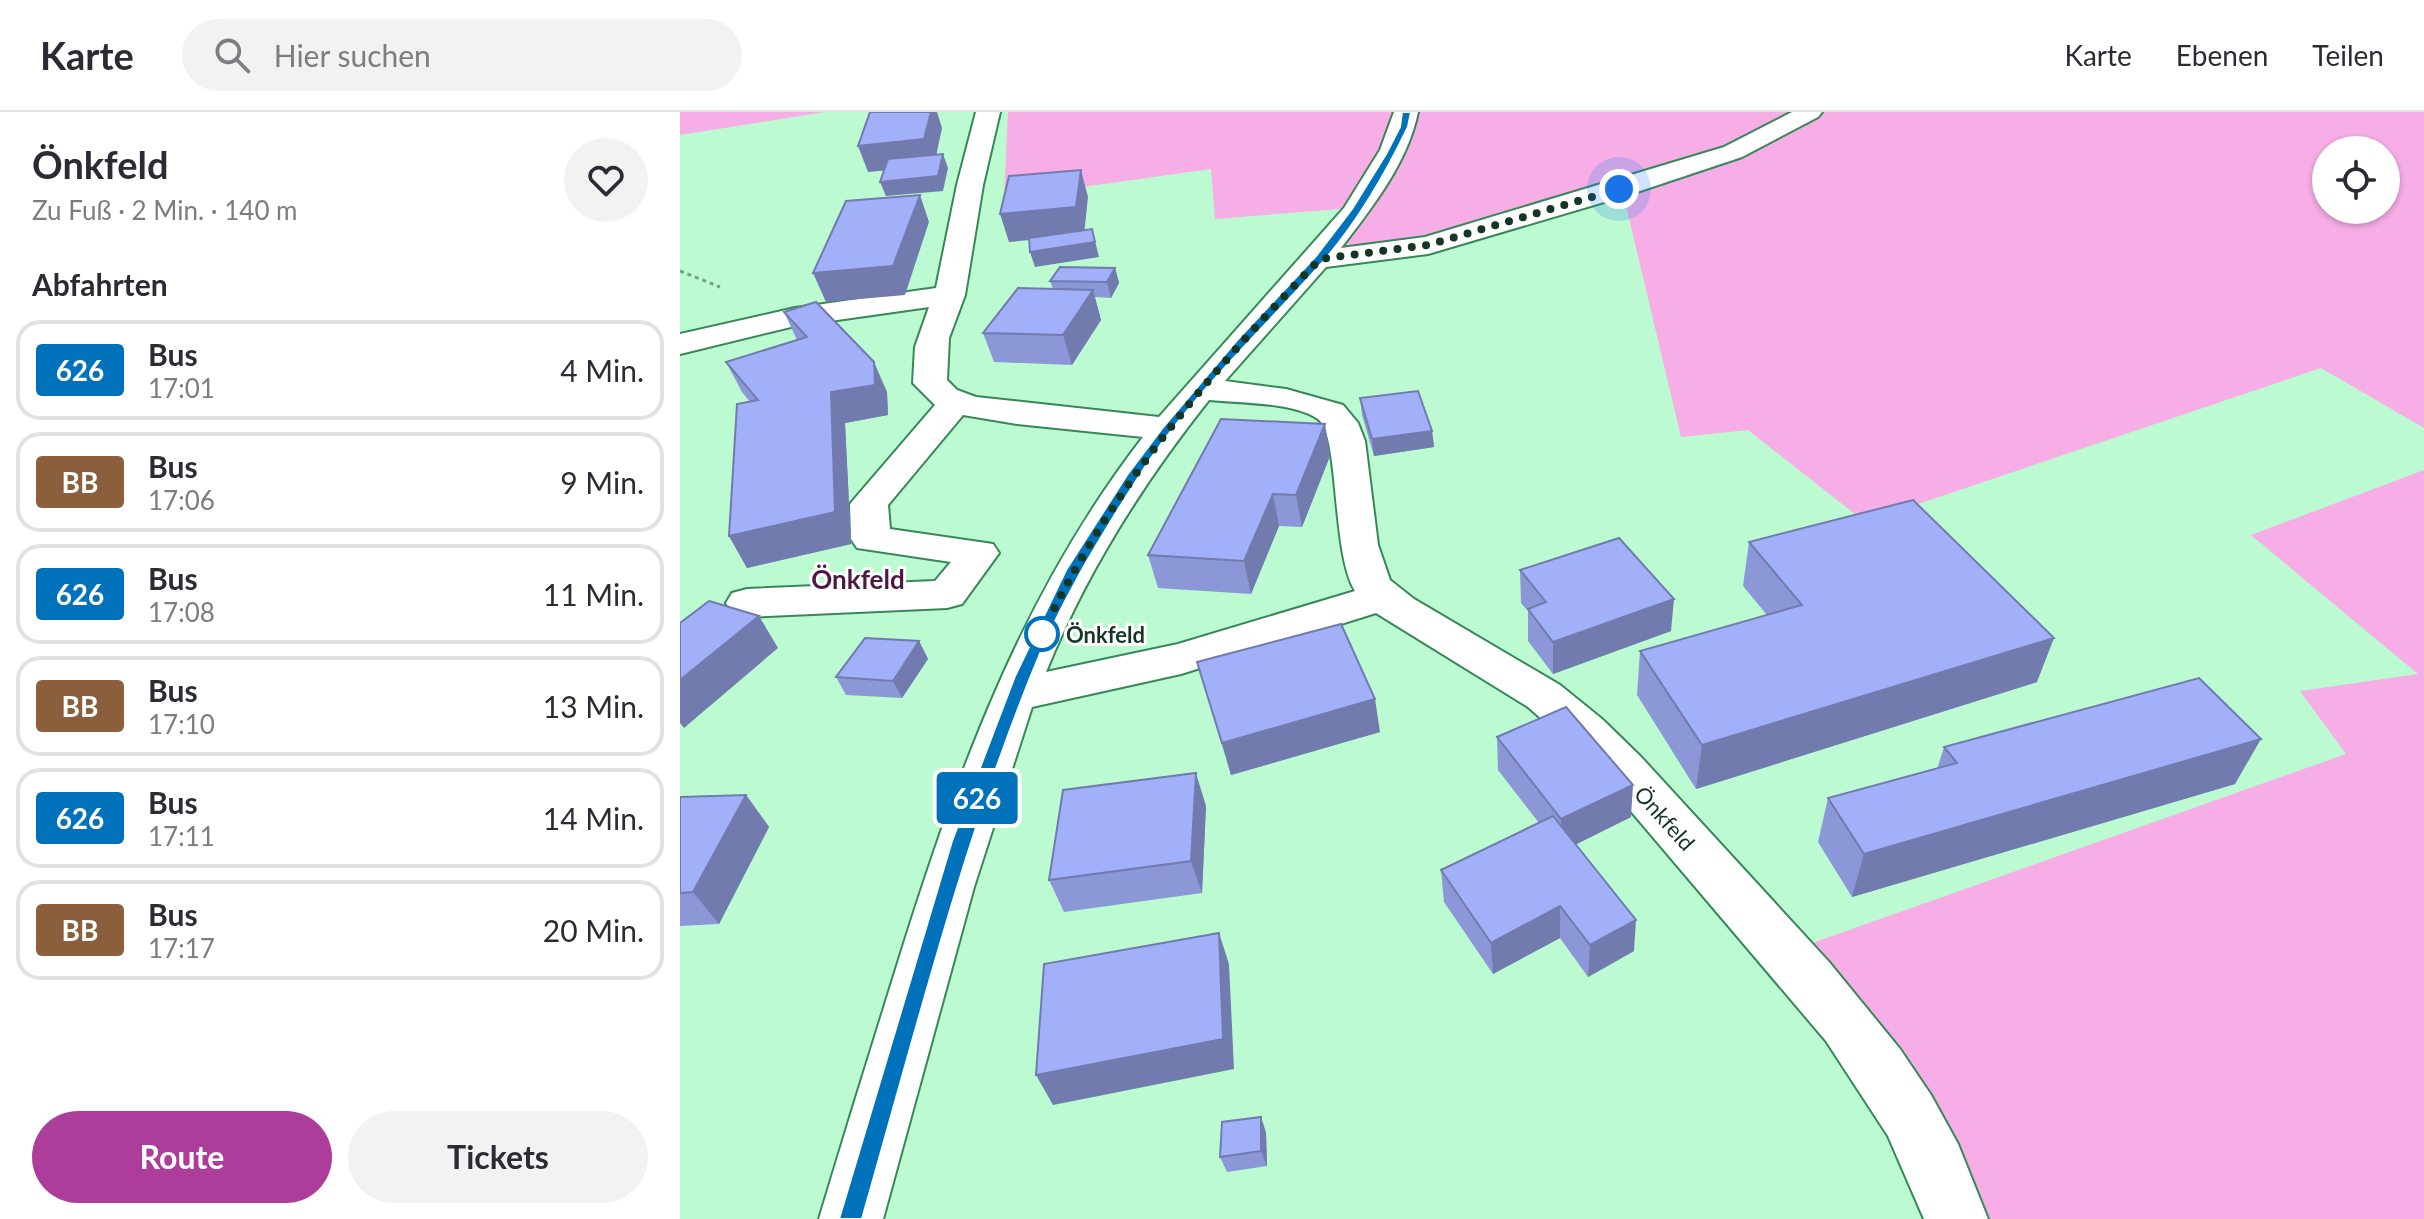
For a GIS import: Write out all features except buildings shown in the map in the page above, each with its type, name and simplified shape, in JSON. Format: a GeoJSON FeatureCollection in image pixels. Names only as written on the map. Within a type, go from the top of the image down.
{"type":"FeatureCollection","features":[{"type":"Feature","properties":{"kind":"street"},"geometry":{"type":"LineString","coordinates":[[988,112],[970,185],[950,295],[931,337],[928,358],[930,383],[945,397],[956,402],[1017,414],[1169,429]]}},
{"type":"Feature","properties":{"kind":"street"},"geometry":{"type":"LineString","coordinates":[[851,1219],[961,841],[1015,695],[1073,570],[1133,475],[1200,389],[1320,259],[1356,210],[1404,127],[1406,112]]}},
{"type":"Feature","properties":{"kind":"street"},"geometry":{"type":"LineString","coordinates":[[1320,259],[1428,245],[1605,194],[1733,152],[1810,112]]}},
{"type":"Feature","properties":{"kind":"street"},"geometry":{"type":"LineString","coordinates":[[680,344],[795,317],[950,295]]}},
{"type":"Feature","properties":{"kind":"street","name":"Önkfeld"},"geometry":{"type":"LineString","coordinates":[[1200,389],[1312,405],[1332,412],[1339,419],[1349,441],[1353,514],[1372,586],[1397,608],[1544,696],[1605,750],[1838,1011],[1896,1090],[1916,1125],[1956,1219]]}},
{"type":"Feature","properties":{"kind":"street"},"geometry":{"type":"LineString","coordinates":[[747,603],[947,594],[979,553],[871,539],[869,504],[956,402]]}},
{"type":"Feature","properties":{"kind":"street"},"geometry":{"type":"LineString","coordinates":[[1015,695],[1181,659],[1385,596]]}},
{"type":"Feature","properties":{"kind":"shaded area"},"geometry":{"type":"Polygon","coordinates":[[[680,112],[825,112],[680,135],[680,112]]]}},
{"type":"Feature","properties":{"kind":"shaded area"},"geometry":{"type":"Polygon","coordinates":[[[1008,112],[1398,112],[1353,208],[1215,219],[1211,169],[1004,198],[1008,112]]]}},
{"type":"Feature","properties":{"kind":"shaded area"},"geometry":{"type":"Polygon","coordinates":[[[1414,112],[1799,112],[1722,151],[1431,238],[1337,254],[1361,225],[1414,112]]]}},
{"type":"Feature","properties":{"kind":"shaded area"},"geometry":{"type":"Polygon","coordinates":[[[1810,112],[2424,112],[2424,428],[2321,368],[1865,522],[1748,430],[1681,437],[1623,193],[1810,112]]]}},
{"type":"Feature","properties":{"kind":"shaded area"},"geometry":{"type":"Polygon","coordinates":[[[2424,470],[2424,1219],[1978,1219],[1804,946],[2346,754],[2300,691],[2418,674],[2251,535],[2424,470]]]}},
{"type":"Feature","properties":{"kind":"bus line","name":"626"},"geometry":{"type":"LineString","coordinates":[[851,1219],[961,841],[1022,676],[1073,570],[1133,475],[1200,389],[1320,259],[1356,210],[1391,154],[1404,127],[1406,112]]}},
{"type":"Feature","properties":{"kind":"place","name":"Önkfeld"},"geometry":{"type":"Point","coordinates":[1042,634]}},
{"type":"Feature","properties":{"kind":"district","name":"Önkfeld"},"geometry":{"type":"Point","coordinates":[858,579]}},
{"type":"Feature","properties":{"kind":"route"},"geometry":{"type":"LineString","coordinates":[[1042,634],[1073,570],[1133,475],[1200,389],[1320,259],[1428,245],[1619,189]]}}]}
